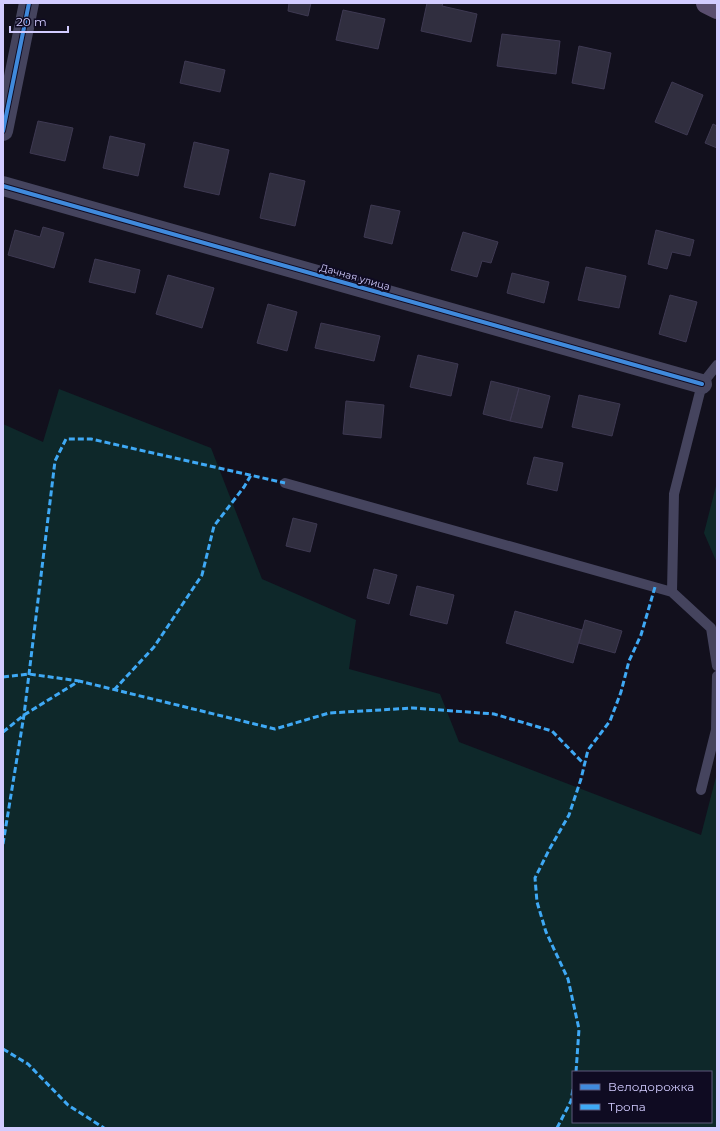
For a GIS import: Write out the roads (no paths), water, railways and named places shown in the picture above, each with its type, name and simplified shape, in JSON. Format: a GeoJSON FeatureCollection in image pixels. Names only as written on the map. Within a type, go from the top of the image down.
{"type":"FeatureCollection","features":[{"type":"Feature","properties":{"kind":"main road"},"geometry":{"type":"LineString","coordinates":[[707,3],[717,8]]}},
{"type":"Feature","properties":{"kind":"street"},"geometry":{"type":"LineString","coordinates":[[3,131],[29,3]]}},
{"type":"Feature","properties":{"kind":"street","name":"Дачная улица"},"geometry":{"type":"LineString","coordinates":[[3,186],[702,384]]}},
{"type":"Feature","properties":{"kind":"lane"},"geometry":{"type":"LineString","coordinates":[[672,592],[674,494],[702,384],[717,365]]}},
{"type":"Feature","properties":{"kind":"lane"},"geometry":{"type":"LineString","coordinates":[[285,483],[672,592],[711,628],[717,666]]}},
{"type":"Feature","properties":{"kind":"lane"},"geometry":{"type":"LineString","coordinates":[[701,790],[716,730],[717,676]]}}]}
